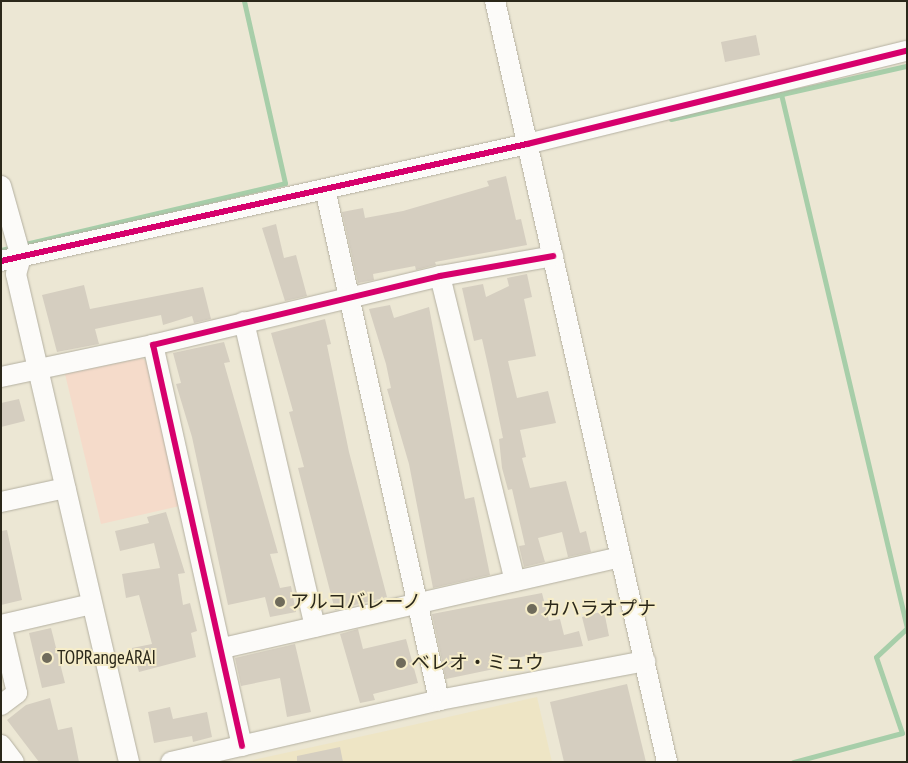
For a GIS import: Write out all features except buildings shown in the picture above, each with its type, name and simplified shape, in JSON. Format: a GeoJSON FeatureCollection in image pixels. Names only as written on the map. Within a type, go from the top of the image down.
{"type":"FeatureCollection","features":[{"type":"Feature","properties":{"kind":"street"},"geometry":{"type":"LineString","coordinates":[[495,1],[667,762]]}},
{"type":"Feature","properties":{"kind":"street"},"geometry":{"type":"LineString","coordinates":[[1,261],[19,250],[325,189],[527,144],[907,51]]}},
{"type":"Feature","properties":{"kind":"street"},"geometry":{"type":"LineString","coordinates":[[1,186],[19,250],[16,274],[129,762]]}},
{"type":"Feature","properties":{"kind":"street"},"geometry":{"type":"LineString","coordinates":[[325,189],[347,298],[439,700]]}},
{"type":"Feature","properties":{"kind":"street"},"geometry":{"type":"LineString","coordinates":[[1,378],[153,345],[440,276],[553,256]]}},
{"type":"Feature","properties":{"kind":"street"},"geometry":{"type":"LineString","coordinates":[[440,276],[515,581]]}},
{"type":"Feature","properties":{"kind":"street"},"geometry":{"type":"LineString","coordinates":[[244,322],[316,627]]}},
{"type":"Feature","properties":{"kind":"street"},"geometry":{"type":"LineString","coordinates":[[153,345],[223,648],[242,746]]}},
{"type":"Feature","properties":{"kind":"street"},"geometry":{"type":"LineString","coordinates":[[1,502],[66,488]]}},
{"type":"Feature","properties":{"kind":"street"},"geometry":{"type":"LineString","coordinates":[[223,648],[621,557]]}},
{"type":"Feature","properties":{"kind":"street"},"geometry":{"type":"LineString","coordinates":[[1,705],[17,693],[1,625],[92,604]]}},
{"type":"Feature","properties":{"kind":"street"},"geometry":{"type":"LineString","coordinates":[[171,762],[439,700],[645,661]]}},
{"type":"Feature","properties":{"kind":"street"},"geometry":{"type":"LineString","coordinates":[[1,745],[14,762]]}},
{"type":"Feature","properties":{"kind":"shaded area"},"geometry":{"type":"Polygon","coordinates":[[[142,358],[152,366],[184,505],[101,524],[65,374],[142,358]]]}},
{"type":"Feature","properties":{"kind":"shaded area"},"geometry":{"type":"Polygon","coordinates":[[[537,697],[552,762],[244,762],[386,731],[537,697]]]}},
{"type":"Feature","properties":{"kind":"waterway"},"geometry":{"type":"LineString","coordinates":[[21,245],[285,183],[244,1]]}},
{"type":"Feature","properties":{"kind":"waterway"},"geometry":{"type":"LineString","coordinates":[[671,119],[907,66]]}},
{"type":"Feature","properties":{"kind":"waterway"},"geometry":{"type":"LineString","coordinates":[[781,94],[907,628],[876,657],[902,733],[793,762]]}},
{"type":"Feature","properties":{"kind":"waterway"},"geometry":{"type":"LineString","coordinates":[[1,250],[13,247]]}},
{"type":"Feature","properties":{"kind":"cycle path"},"geometry":{"type":"LineString","coordinates":[[1,261],[527,144],[907,51]]}},
{"type":"Feature","properties":{"kind":"cycle path"},"geometry":{"type":"LineString","coordinates":[[242,746],[153,345],[440,276],[553,256]]}},
{"type":"Feature","properties":{"kind":"place","name":"アルコバレーノ"},"geometry":{"type":"Point","coordinates":[280,602]}},
{"type":"Feature","properties":{"kind":"place","name":"カハラオプナ"},"geometry":{"type":"Point","coordinates":[532,609]}},
{"type":"Feature","properties":{"kind":"place","name":"TOPRangeARAI"},"geometry":{"type":"Point","coordinates":[47,658]}},
{"type":"Feature","properties":{"kind":"place","name":"ベレオ・ミュウ"},"geometry":{"type":"Point","coordinates":[401,663]}}]}
